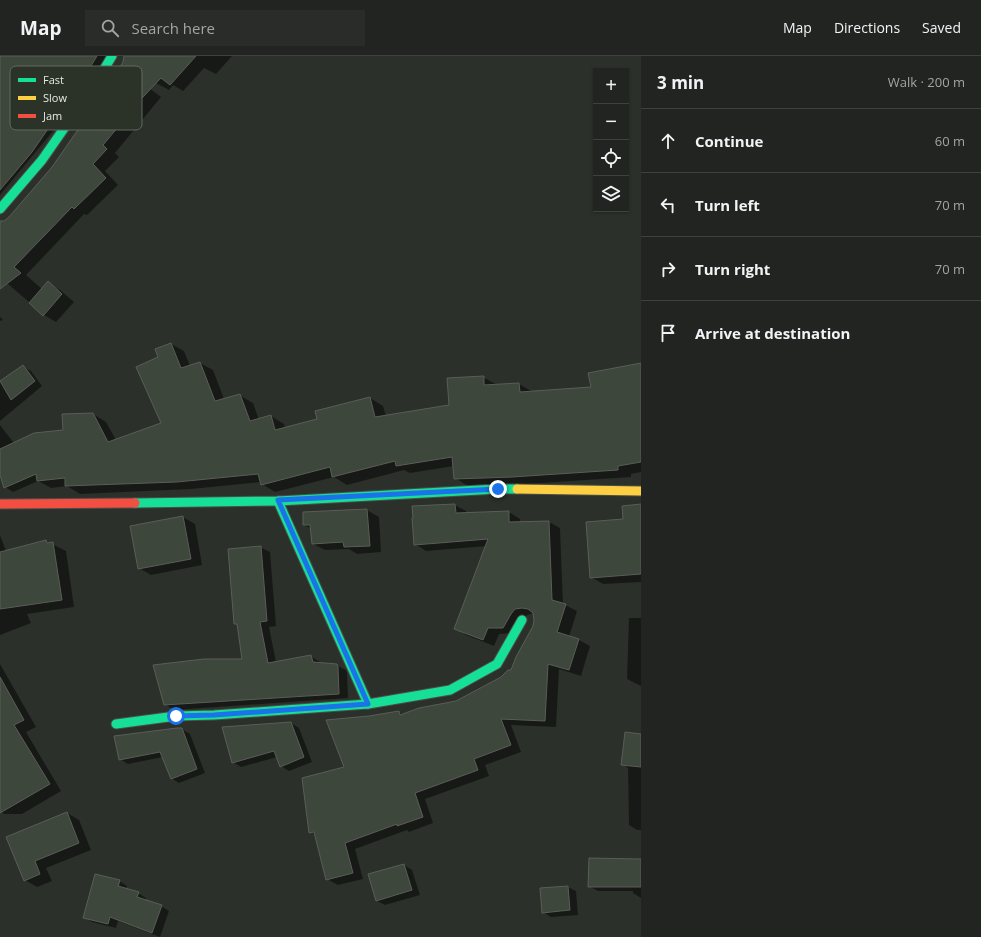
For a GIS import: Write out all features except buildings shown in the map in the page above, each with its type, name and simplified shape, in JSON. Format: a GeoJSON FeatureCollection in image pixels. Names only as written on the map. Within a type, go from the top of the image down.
{"type":"FeatureCollection","features":[{"type":"Feature","properties":{"kind":"street"},"geometry":{"type":"LineString","coordinates":[[106,66],[112,56]]}},
{"type":"Feature","properties":{"kind":"street"},"geometry":{"type":"LineString","coordinates":[[0,209],[42,160],[63,130]]}},
{"type":"Feature","properties":{"kind":"street"},"geometry":{"type":"LineString","coordinates":[[0,504],[278,500],[498,489],[641,491]]}},
{"type":"Feature","properties":{"kind":"street"},"geometry":{"type":"LineString","coordinates":[[278,500],[368,704]]}},
{"type":"Feature","properties":{"kind":"street"},"geometry":{"type":"LineString","coordinates":[[116,724],[176,716],[214,715],[368,704],[450,690],[497,664],[522,620]]}},
{"type":"Feature","properties":{"kind":"traffic: fast"},"geometry":{"type":"LineString","coordinates":[[106,66],[112,56]]}},
{"type":"Feature","properties":{"kind":"traffic: fast"},"geometry":{"type":"LineString","coordinates":[[0,209],[42,160],[63,130]]}},
{"type":"Feature","properties":{"kind":"traffic: fast"},"geometry":{"type":"LineString","coordinates":[[135,503],[278,501],[517,489]]}},
{"type":"Feature","properties":{"kind":"traffic: fast"},"geometry":{"type":"LineString","coordinates":[[278,501],[368,704]]}},
{"type":"Feature","properties":{"kind":"traffic: fast"},"geometry":{"type":"LineString","coordinates":[[116,724],[176,716],[214,715],[368,704],[450,690],[497,664],[522,620]]}},
{"type":"Feature","properties":{"kind":"traffic: slow"},"geometry":{"type":"LineString","coordinates":[[517,489],[641,491]]}},
{"type":"Feature","properties":{"kind":"traffic: jam"},"geometry":{"type":"LineString","coordinates":[[0,504],[135,503]]}},
{"type":"Feature","properties":{"kind":"route"},"geometry":{"type":"LineString","coordinates":[[176,716],[214,715],[368,704],[278,500],[498,489]]}}]}
